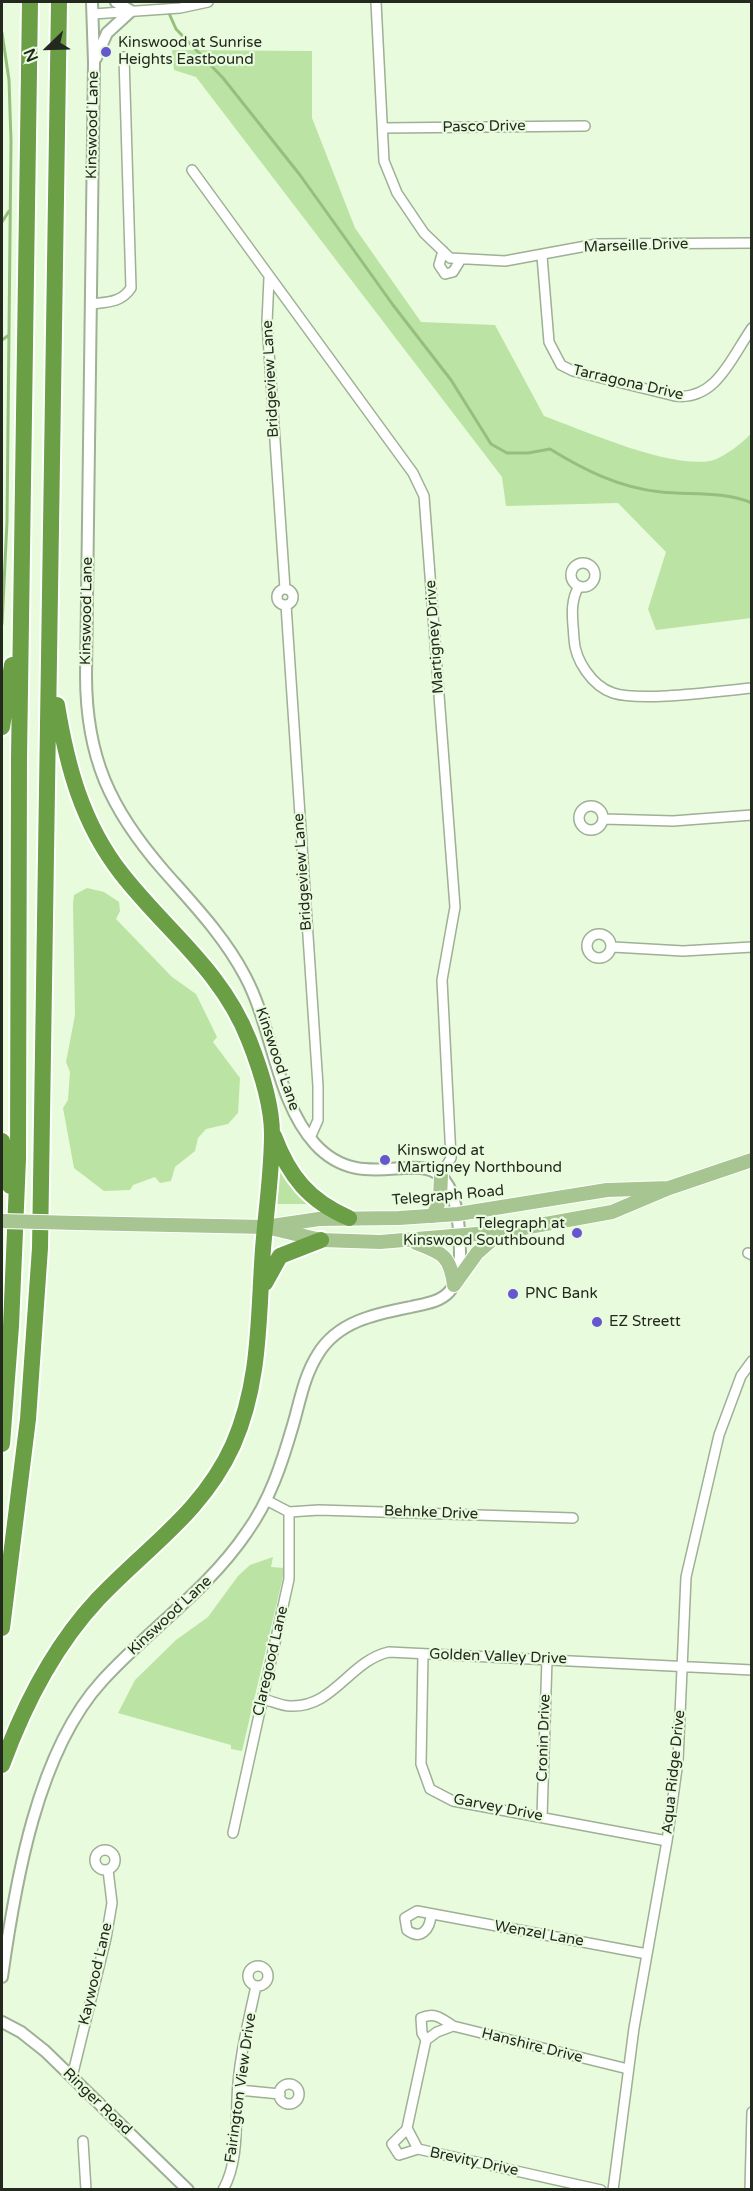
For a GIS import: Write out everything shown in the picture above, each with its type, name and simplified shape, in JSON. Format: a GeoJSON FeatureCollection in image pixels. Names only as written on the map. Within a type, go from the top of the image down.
{"type":"FeatureCollection","features":[{"type":"Feature","properties":{"kind":"highway"},"geometry":{"type":"LineString","coordinates":[[8,1219],[22,608],[30,2]]}},
{"type":"Feature","properties":{"kind":"highway"},"geometry":{"type":"LineString","coordinates":[[2,1628],[28,1419],[39,1287],[59,2]]}},
{"type":"Feature","properties":{"kind":"highway"},"geometry":{"type":"LineString","coordinates":[[2,727],[22,608]]}},
{"type":"Feature","properties":{"kind":"highway"},"geometry":{"type":"LineString","coordinates":[[50,666],[67,761],[92,827],[125,878],[209,969],[231,1002],[253,1051],[272,1131],[286,1166],[300,1186],[331,1211],[349,1218]]}},
{"type":"Feature","properties":{"kind":"highway"},"geometry":{"type":"LineString","coordinates":[[2,1766],[38,1682],[73,1629],[113,1584],[179,1524],[205,1492],[224,1462],[241,1425],[253,1382],[262,1289],[272,1131]]}},
{"type":"Feature","properties":{"kind":"highway"},"geometry":{"type":"LineString","coordinates":[[2,1141],[8,1219],[11,1326],[2,1444]]}},
{"type":"Feature","properties":{"kind":"highway"},"geometry":{"type":"LineString","coordinates":[[262,1289],[280,1256],[321,1240]]}},
{"type":"Feature","properties":{"kind":"main road","name":"Telegraph Road"},"geometry":{"type":"LineString","coordinates":[[265,1227],[321,1240],[411,1241],[501,1232],[612,1212],[669,1188],[752,1160]]}},
{"type":"Feature","properties":{"kind":"main road"},"geometry":{"type":"LineString","coordinates":[[433,1216],[440,1199],[441,1174]]}},
{"type":"Feature","properties":{"kind":"main road","name":"Telegraph Road"},"geometry":{"type":"LineString","coordinates":[[8,1219],[77,1223],[265,1227],[301,1221],[458,1214],[607,1191],[669,1188]]}},
{"type":"Feature","properties":{"kind":"main road"},"geometry":{"type":"LineString","coordinates":[[454,1285],[477,1253],[501,1232]]}},
{"type":"Feature","properties":{"kind":"main road"},"geometry":{"type":"LineString","coordinates":[[411,1241],[444,1255],[453,1272],[454,1285]]}},
{"type":"Feature","properties":{"kind":"street","name":"Kinswood Lane"},"geometry":{"type":"LineString","coordinates":[[92,2],[94,62],[86,684],[87,720],[94,751],[118,809],[133,832],[215,931],[244,973],[263,1015],[290,1103],[310,1138],[323,1152],[355,1167],[386,1171],[427,1168],[441,1174]]}},
{"type":"Feature","properties":{"kind":"street"},"geometry":{"type":"LineString","coordinates":[[116,2],[131,11]]}},
{"type":"Feature","properties":{"kind":"street"},"geometry":{"type":"LineString","coordinates":[[93,14],[180,8],[208,2]]}},
{"type":"Feature","properties":{"kind":"street"},"geometry":{"type":"LineString","coordinates":[[376,2],[384,161],[388,177],[424,233],[446,254],[439,265],[444,274],[453,272],[461,259]]}},
{"type":"Feature","properties":{"kind":"street"},"geometry":{"type":"LineString","coordinates":[[94,62],[107,33],[131,11]]}},
{"type":"Feature","properties":{"kind":"street"},"geometry":{"type":"LineString","coordinates":[[91,304],[116,301],[125,297],[131,288],[124,57]]}},
{"type":"Feature","properties":{"kind":"street","name":"Pasco Drive"},"geometry":{"type":"LineString","coordinates":[[383,128],[585,126]]}},
{"type":"Feature","properties":{"kind":"street","name":"Martigney Drive"},"geometry":{"type":"LineString","coordinates":[[192,170],[413,473],[424,496],[455,908],[442,980],[451,1158],[441,1174]]}},
{"type":"Feature","properties":{"kind":"street","name":"Marseille Drive"},"geometry":{"type":"LineString","coordinates":[[446,254],[461,259],[506,261],[597,244],[752,243]]}},
{"type":"Feature","properties":{"kind":"street","name":"Tarragona Drive"},"geometry":{"type":"LineString","coordinates":[[542,256],[549,342],[561,365],[573,371],[675,396],[688,398],[701,395],[712,387],[752,328]]}},
{"type":"Feature","properties":{"kind":"street","name":"Bridgeview Lane"},"geometry":{"type":"LineString","coordinates":[[269,278],[267,322],[285,589],[278,592],[277,598],[279,603],[286,605],[318,1086],[318,1120],[310,1138]]}},
{"type":"Feature","properties":{"kind":"street"},"geometry":{"type":"LineString","coordinates":[[579,586],[572,599],[574,644],[587,674],[603,688],[624,695],[653,695],[752,688]]}},
{"type":"Feature","properties":{"kind":"street"},"geometry":{"type":"LineString","coordinates":[[604,819],[672,821],[752,815]]}},
{"type":"Feature","properties":{"kind":"street"},"geometry":{"type":"LineString","coordinates":[[613,947],[683,951],[752,947]]}},
{"type":"Feature","properties":{"kind":"street"},"geometry":{"type":"LineString","coordinates":[[441,1174],[453,1190],[458,1214],[459,1268],[454,1285]]}},
{"type":"Feature","properties":{"kind":"street","name":"Kinswood Lane"},"geometry":{"type":"LineString","coordinates":[[2,1977],[19,1882],[38,1809],[51,1765],[72,1720],[98,1685],[140,1641],[204,1587],[236,1548],[267,1500],[279,1470],[304,1384],[318,1354],[326,1343],[362,1318],[435,1301],[445,1296],[454,1285]]}},
{"type":"Feature","properties":{"kind":"street","name":"Aqua Ridge Drive"},"geometry":{"type":"LineString","coordinates":[[613,2190],[628,2069],[667,1841],[678,1761],[686,1577],[720,1435],[741,1376],[752,1361]]}},
{"type":"Feature","properties":{"kind":"street"},"geometry":{"type":"LineString","coordinates":[[267,1500],[289,1512]]}},
{"type":"Feature","properties":{"kind":"street","name":"Behnke Drive"},"geometry":{"type":"LineString","coordinates":[[289,1512],[331,1510],[573,1518]]}},
{"type":"Feature","properties":{"kind":"street","name":"Claregood Lane"},"geometry":{"type":"LineString","coordinates":[[233,1833],[247,1760],[289,1579],[289,1512]]}},
{"type":"Feature","properties":{"kind":"street","name":"Golden Valley Drive"},"geometry":{"type":"LineString","coordinates":[[263,1699],[289,1706],[305,1704],[334,1690],[373,1655],[389,1652],[752,1670]]}},
{"type":"Feature","properties":{"kind":"street","name":"Garvey Drive"},"geometry":{"type":"LineString","coordinates":[[423,1654],[421,1764],[430,1789],[453,1801],[667,1841]]}},
{"type":"Feature","properties":{"kind":"street","name":"Cronin Drive"},"geometry":{"type":"LineString","coordinates":[[542,1817],[547,1659]]}},
{"type":"Feature","properties":{"kind":"street","name":"Kaywood Lane"},"geometry":{"type":"LineString","coordinates":[[72,2077],[106,1938],[112,1903],[108,1870]]}},
{"type":"Feature","properties":{"kind":"street","name":"Wenzel Lane"},"geometry":{"type":"LineString","coordinates":[[430,1915],[647,1954]]}},
{"type":"Feature","properties":{"kind":"street","name":"Fairington View Drive"},"geometry":{"type":"LineString","coordinates":[[223,2190],[228,2181],[236,2144],[239,2090],[256,1986]]}},
{"type":"Feature","properties":{"kind":"street","name":"Brevity Drive"},"geometry":{"type":"LineString","coordinates":[[453,2026],[438,2015],[431,2014],[421,2018],[420,2024],[426,2040],[407,2129],[392,2144],[394,2150],[399,2155],[418,2149],[601,2190]]}},
{"type":"Feature","properties":{"kind":"street","name":"Ringer Road"},"geometry":{"type":"LineString","coordinates":[[2,2022],[21,2032],[72,2077],[188,2190]]}},
{"type":"Feature","properties":{"kind":"street"},"geometry":{"type":"LineString","coordinates":[[426,2040],[437,2032],[453,2026]]}},
{"type":"Feature","properties":{"kind":"street","name":"Hanshire Drive"},"geometry":{"type":"LineString","coordinates":[[453,2026],[628,2069]]}},
{"type":"Feature","properties":{"kind":"street"},"geometry":{"type":"LineString","coordinates":[[239,2090],[280,2094]]}},
{"type":"Feature","properties":{"kind":"street"},"geometry":{"type":"LineString","coordinates":[[750,2190],[752,2112]]}},
{"type":"Feature","properties":{"kind":"street","name":"Brevity Drive"},"geometry":{"type":"LineString","coordinates":[[407,2129],[418,2149]]}},
{"type":"Feature","properties":{"kind":"street"},"geometry":{"type":"LineString","coordinates":[[83,2141],[86,2190]]}},
{"type":"Feature","properties":{"kind":"green space"},"geometry":{"type":"Polygon","coordinates":[[[172,50],[312,51],[312,118],[355,228],[421,322],[495,325],[544,416],[627,447],[692,462],[710,461],[720,457],[751,433],[751,618],[656,630],[648,609],[666,552],[618,503],[506,506],[502,477],[196,77],[174,70],[172,50]]]}},
{"type":"Feature","properties":{"kind":"green space"},"geometry":{"type":"Polygon","coordinates":[[[87,888],[104,892],[119,902],[120,911],[116,919],[172,977],[196,994],[217,1037],[213,1042],[240,1078],[238,1113],[228,1124],[206,1129],[198,1138],[195,1151],[175,1167],[171,1181],[160,1183],[155,1177],[133,1185],[130,1190],[104,1191],[74,1168],[63,1108],[68,1100],[70,1072],[66,1062],[75,1015],[73,904],[74,895],[87,888]]]}},
{"type":"Feature","properties":{"kind":"green space"},"geometry":{"type":"Polygon","coordinates":[[[278,1166],[290,1185],[309,1204],[275,1204],[278,1166]]]}},
{"type":"Feature","properties":{"kind":"green space"},"geometry":{"type":"Polygon","coordinates":[[[273,1557],[271,1567],[285,1568],[242,1751],[231,1749],[231,1745],[118,1713],[135,1680],[176,1640],[208,1617],[238,1576],[250,1565],[273,1557]]]}},
{"type":"Feature","properties":{"kind":"waterway"},"geometry":{"type":"LineString","coordinates":[[164,2],[176,29],[223,78],[300,175],[393,305],[451,380],[491,444],[507,453],[528,453],[550,449],[589,471],[631,487],[661,492],[718,495],[752,503]]}},
{"type":"Feature","properties":{"kind":"waterway"},"geometry":{"type":"LineString","coordinates":[[2,33],[9,80],[11,141],[7,522],[2,624]]}},
{"type":"Feature","properties":{"kind":"waterway"},"geometry":{"type":"LineString","coordinates":[[2,222],[9,211]]}},
{"type":"Feature","properties":{"kind":"waterway"},"geometry":{"type":"LineString","coordinates":[[2,340],[9,335]]}},
{"type":"Feature","properties":{"kind":"place","name":"Kinswood at Sunrise Heights Eastbound"},"geometry":{"type":"Point","coordinates":[106,52]}},
{"type":"Feature","properties":{"kind":"place","name":"Kinswood at Martigney Northbound"},"geometry":{"type":"Point","coordinates":[385,1160]}},
{"type":"Feature","properties":{"kind":"place","name":"Telegraph at Kinswood Southbound"},"geometry":{"type":"Point","coordinates":[577,1233]}},
{"type":"Feature","properties":{"kind":"place","name":"PNC Bank"},"geometry":{"type":"Point","coordinates":[513,1294]}},
{"type":"Feature","properties":{"kind":"place","name":"EZ Streett"},"geometry":{"type":"Point","coordinates":[597,1322]}}]}
